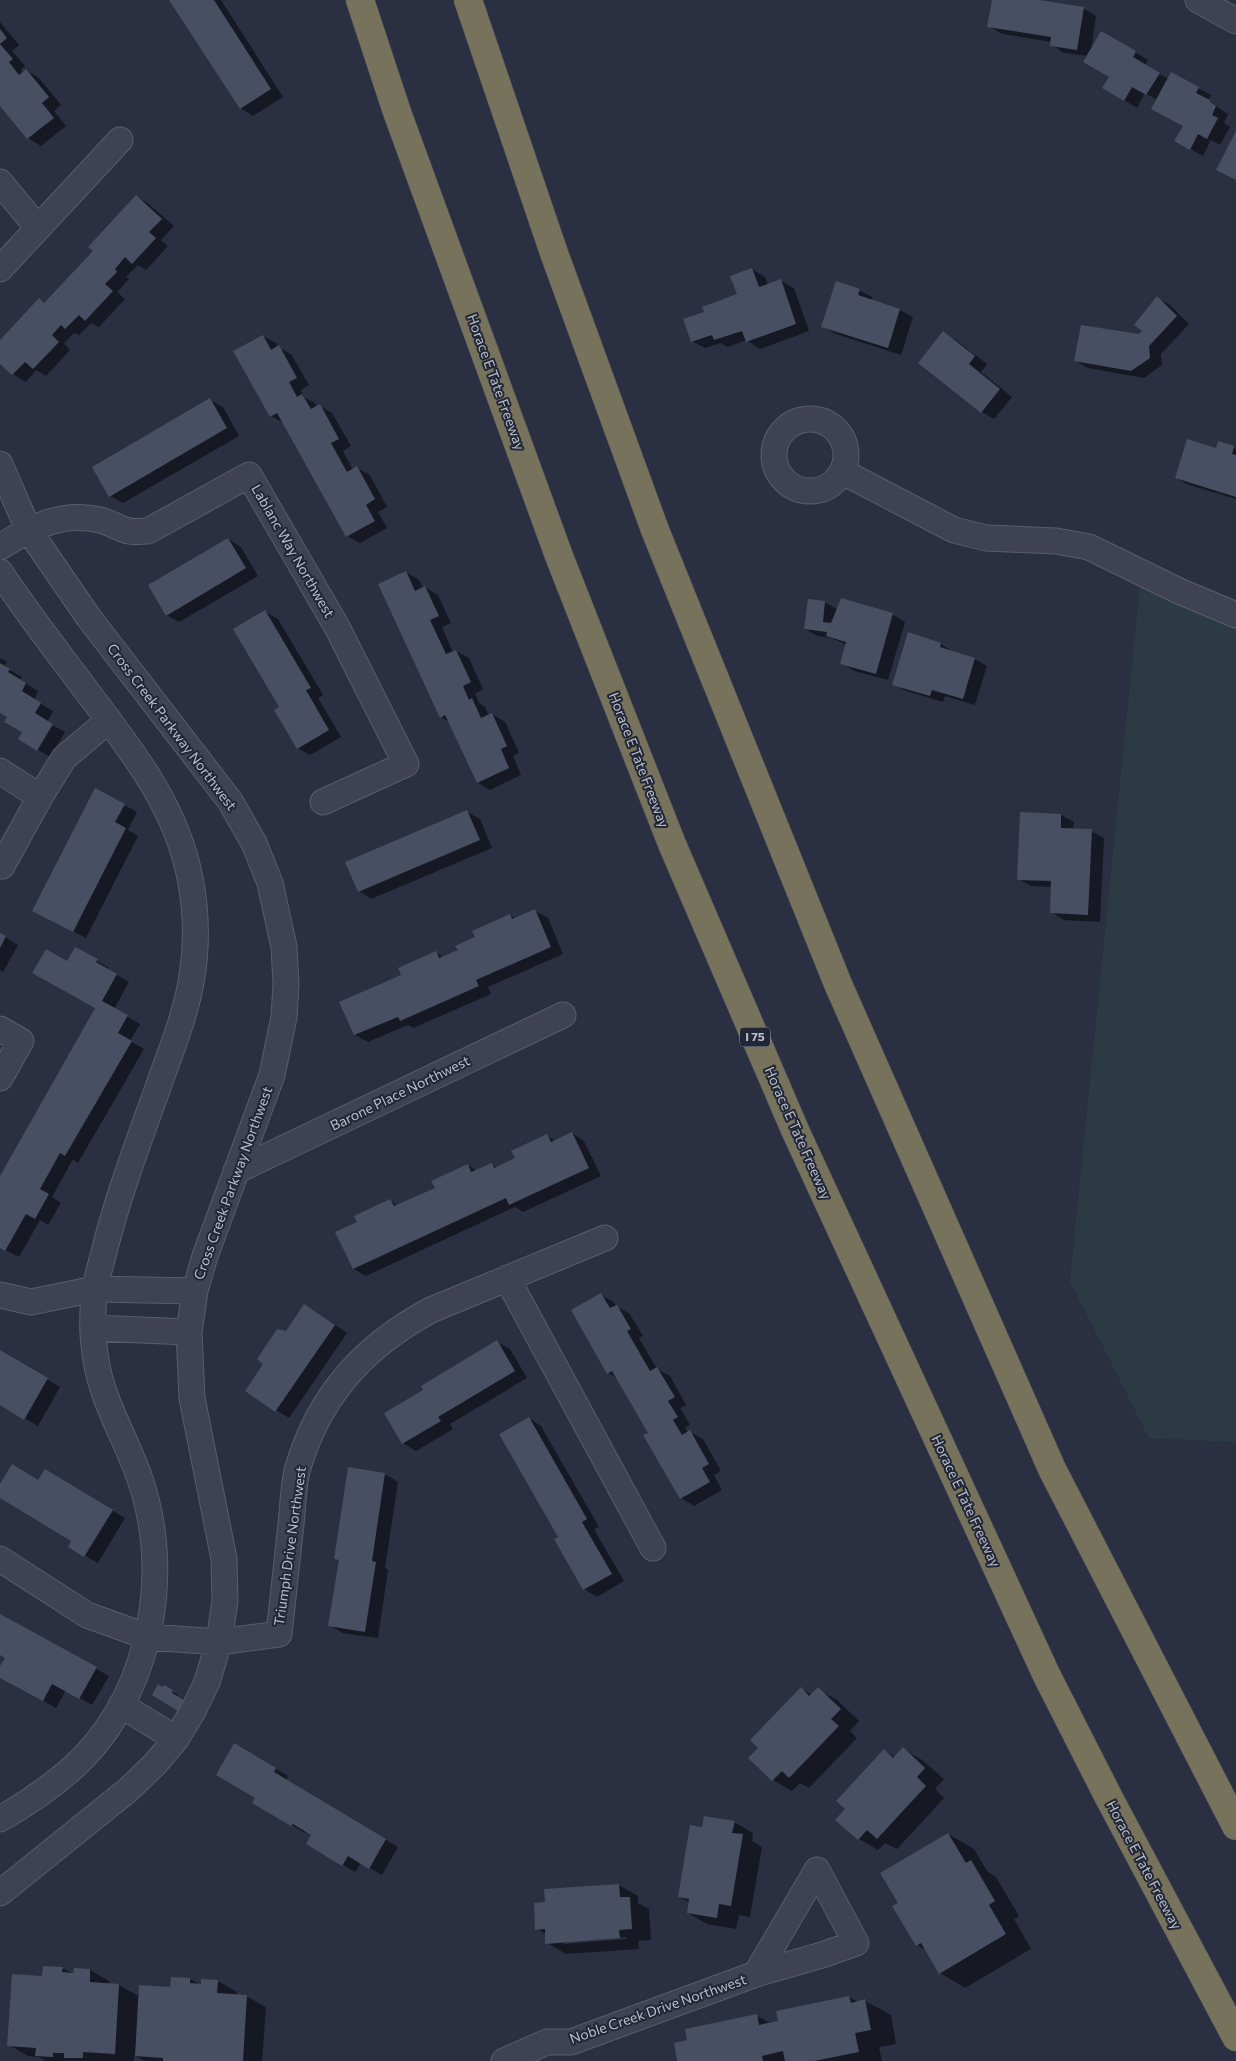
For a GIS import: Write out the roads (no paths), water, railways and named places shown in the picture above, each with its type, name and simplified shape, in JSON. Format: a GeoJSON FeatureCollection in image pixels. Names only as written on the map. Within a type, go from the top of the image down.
{"type":"FeatureCollection","features":[{"type":"Feature","properties":{"kind":"highway","name":"Horace E Tate Freeway"},"geometry":{"type":"LineString","coordinates":[[360,0],[397,112],[559,556],[672,844],[795,1130],[1047,1676],[1107,1794],[1236,2037]]}},
{"type":"Feature","properties":{"kind":"highway"},"geometry":{"type":"LineString","coordinates":[[468,0],[554,253],[655,530],[838,984],[1052,1469],[1236,1826]]}},
{"type":"Feature","properties":{"kind":"street"},"geometry":{"type":"LineString","coordinates":[[1198,0],[1236,21]]}},
{"type":"Feature","properties":{"kind":"street"},"geometry":{"type":"LineString","coordinates":[[0,269],[120,140]]}},
{"type":"Feature","properties":{"kind":"street"},"geometry":{"type":"LineString","coordinates":[[0,182],[38,228]]}},
{"type":"Feature","properties":{"kind":"street","name":"Cross Creek Parkway Northwest"},"geometry":{"type":"LineString","coordinates":[[0,464],[28,529],[89,618],[230,802],[254,843],[270,883],[284,947],[286,984],[284,1017],[272,1075],[205,1256],[195,1291],[189,1332],[192,1398],[224,1559],[225,1601],[219,1642],[207,1682],[193,1711],[176,1739],[155,1764],[128,1790],[0,1893]]}},
{"type":"Feature","properties":{"kind":"street"},"geometry":{"type":"LineString","coordinates":[[843,472],[954,530],[986,538],[1056,541],[1089,547],[1179,591],[1236,615]]}},
{"type":"Feature","properties":{"kind":"street","name":"Lablanc Way Northwest"},"geometry":{"type":"LineString","coordinates":[[0,547],[28,529],[56,519],[79,516],[102,520],[129,531],[148,531],[249,475],[337,627],[406,764],[323,802]]}},
{"type":"Feature","properties":{"kind":"street"},"geometry":{"type":"LineString","coordinates":[[0,572],[151,778],[174,824],[190,878],[196,939],[193,975],[184,1015],[116,1206],[95,1288],[93,1328],[96,1356],[104,1391],[140,1478],[152,1524],[156,1581],[148,1637],[138,1669],[121,1705],[107,1728],[83,1758],[36,1798],[0,1819]]}},
{"type":"Feature","properties":{"kind":"street"},"geometry":{"type":"LineString","coordinates":[[0,864],[2,866],[64,758],[109,720]]}},
{"type":"Feature","properties":{"kind":"street"},"geometry":{"type":"LineString","coordinates":[[0,771],[40,797]]}},
{"type":"Feature","properties":{"kind":"street","name":"Barone Place Northwest"},"geometry":{"type":"LineString","coordinates":[[236,1171],[563,1015]]}},
{"type":"Feature","properties":{"kind":"street"},"geometry":{"type":"LineString","coordinates":[[0,1029],[21,1042],[0,1078]]}},
{"type":"Feature","properties":{"kind":"street","name":"Triumph Drive Northwest"},"geometry":{"type":"LineString","coordinates":[[219,1642],[279,1634],[297,1472],[316,1421],[343,1379],[372,1348],[405,1324],[432,1310],[604,1238]]}},
{"type":"Feature","properties":{"kind":"street"},"geometry":{"type":"LineString","coordinates":[[507,1278],[653,1548]]}},
{"type":"Feature","properties":{"kind":"street"},"geometry":{"type":"LineString","coordinates":[[0,1295],[31,1302],[95,1288],[195,1291]]}},
{"type":"Feature","properties":{"kind":"street"},"geometry":{"type":"LineString","coordinates":[[93,1328],[189,1332]]}},
{"type":"Feature","properties":{"kind":"street"},"geometry":{"type":"LineString","coordinates":[[0,1559],[87,1614],[148,1637],[219,1642]]}},
{"type":"Feature","properties":{"kind":"street"},"geometry":{"type":"LineString","coordinates":[[121,1705],[176,1739]]}},
{"type":"Feature","properties":{"kind":"street","name":"Noble Creek Drive Northwest"},"geometry":{"type":"LineString","coordinates":[[504,2061],[547,2042],[570,2042],[756,1974]]}}]}
